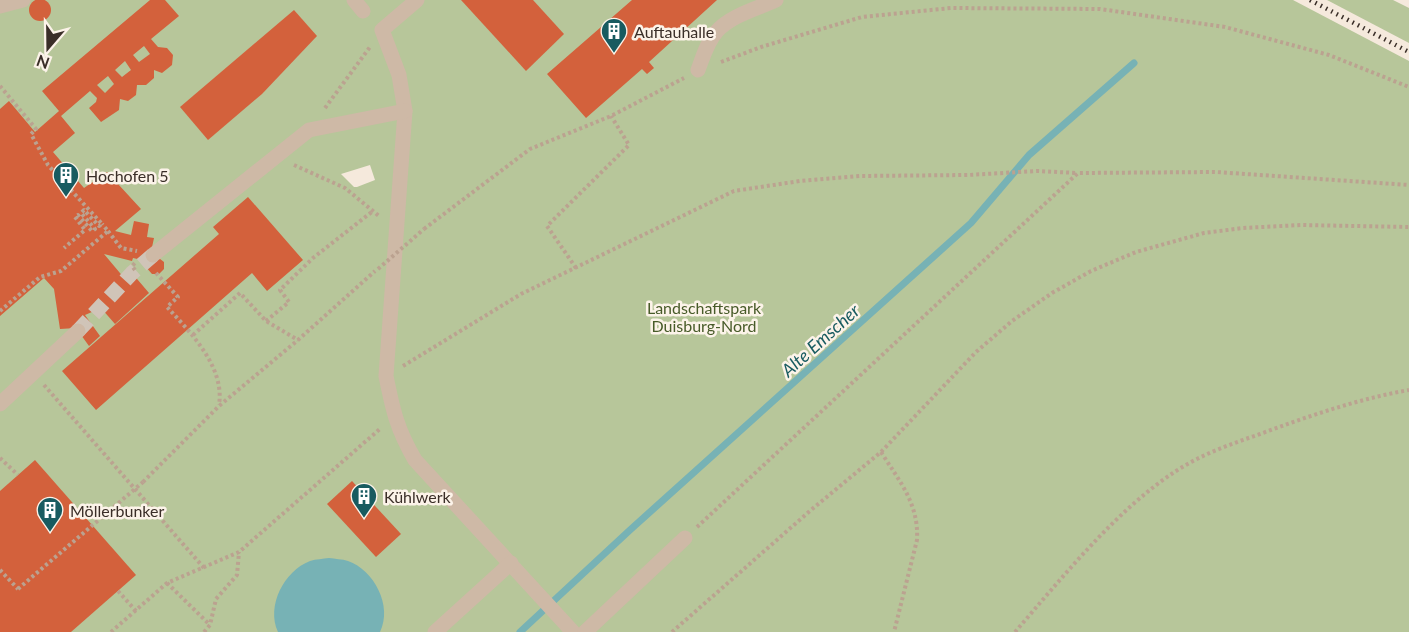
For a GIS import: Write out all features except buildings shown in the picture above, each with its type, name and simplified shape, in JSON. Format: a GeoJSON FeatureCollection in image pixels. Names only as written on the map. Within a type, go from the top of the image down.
{"type":"FeatureCollection","features":[{"type":"Feature","properties":{"kind":"lane"},"geometry":{"type":"LineString","coordinates":[[0,6],[23,0]]}},
{"type":"Feature","properties":{"kind":"lane"},"geometry":{"type":"LineString","coordinates":[[417,0],[382,30],[399,75],[405,111],[386,376],[394,417],[415,460],[568,627]]}},
{"type":"Feature","properties":{"kind":"lane"},"geometry":{"type":"LineString","coordinates":[[698,70],[716,32],[744,14],[776,0]]}},
{"type":"Feature","properties":{"kind":"lane"},"geometry":{"type":"LineString","coordinates":[[150,258],[309,130],[405,111]]}},
{"type":"Feature","properties":{"kind":"lane"},"geometry":{"type":"LineString","coordinates":[[0,404],[78,331]]}},
{"type":"Feature","properties":{"kind":"lane"},"geometry":{"type":"LineString","coordinates":[[585,632],[685,538]]}},
{"type":"Feature","properties":{"kind":"lane"},"geometry":{"type":"LineString","coordinates":[[435,632],[511,563]]}},
{"type":"Feature","properties":{"kind":"path"},"geometry":{"type":"LineString","coordinates":[[0,570],[18,589],[143,482],[219,406],[424,229],[530,149],[611,116],[698,70],[761,47],[862,17],[951,8],[1100,9],[1225,27],[1329,55],[1409,87]]}},
{"type":"Feature","properties":{"kind":"path"},"geometry":{"type":"LineString","coordinates":[[309,130],[382,30]]}},
{"type":"Feature","properties":{"kind":"path"},"geometry":{"type":"LineString","coordinates":[[0,86],[36,129],[31,134],[48,165],[122,248],[150,258],[178,297],[167,307],[191,334],[219,379],[221,393],[219,406]]}},
{"type":"Feature","properties":{"kind":"path"},"geometry":{"type":"LineString","coordinates":[[576,268],[547,226],[629,145],[611,116]]}},
{"type":"Feature","properties":{"kind":"path"},"geometry":{"type":"LineString","coordinates":[[275,157],[345,188],[396,230]]}},
{"type":"Feature","properties":{"kind":"path"},"geometry":{"type":"LineString","coordinates":[[386,376],[521,294],[734,191],[800,181],[860,176],[968,175],[1037,171],[1216,172],[1409,185]]}},
{"type":"Feature","properties":{"kind":"path"},"geometry":{"type":"LineString","coordinates":[[685,538],[1078,173]]}},
{"type":"Feature","properties":{"kind":"path"},"geometry":{"type":"LineString","coordinates":[[64,248],[85,230],[75,217],[78,215],[92,231],[95,229],[81,213],[84,210],[99,226],[102,224]]}},
{"type":"Feature","properties":{"kind":"path"},"geometry":{"type":"LineString","coordinates":[[266,321],[289,302],[280,290],[313,258],[373,211]]}},
{"type":"Feature","properties":{"kind":"path"},"geometry":{"type":"LineString","coordinates":[[672,632],[881,452],[976,352],[1012,321],[1052,293],[1136,252],[1204,233],[1301,225],[1409,227]]}},
{"type":"Feature","properties":{"kind":"path"},"geometry":{"type":"LineString","coordinates":[[0,311],[40,277],[61,271],[108,231]]}},
{"type":"Feature","properties":{"kind":"path"},"geometry":{"type":"LineString","coordinates":[[191,334],[240,293],[266,321],[298,340]]}},
{"type":"Feature","properties":{"kind":"path"},"geometry":{"type":"LineString","coordinates":[[33,373],[204,568]]}},
{"type":"Feature","properties":{"kind":"path"},"geometry":{"type":"LineString","coordinates":[[1015,632],[1107,529],[1176,470],[1206,454],[1281,426],[1371,397],[1409,390]]}},
{"type":"Feature","properties":{"kind":"path"},"geometry":{"type":"LineString","coordinates":[[111,632],[167,583],[239,552],[394,417]]}},
{"type":"Feature","properties":{"kind":"path"},"geometry":{"type":"LineString","coordinates":[[881,452],[914,507],[918,525],[917,540],[894,632]]}},
{"type":"Feature","properties":{"kind":"path"},"geometry":{"type":"LineString","coordinates":[[0,458],[18,475]]}},
{"type":"Feature","properties":{"kind":"path"},"geometry":{"type":"LineString","coordinates":[[204,632],[210,625],[216,599],[237,575],[239,552]]}},
{"type":"Feature","properties":{"kind":"path"},"geometry":{"type":"LineString","coordinates":[[167,583],[210,625]]}},
{"type":"Feature","properties":{"kind":"path"},"geometry":{"type":"LineString","coordinates":[[118,591],[136,611]]}},
{"type":"Feature","properties":{"kind":"green space","name":"Landschaftspark Duisburg-Nord"},"geometry":{"type":"Polygon","coordinates":[[[0,0],[1293,0],[1409,61],[1409,632],[0,632],[0,0]]]}},
{"type":"Feature","properties":{"kind":"green space"},"geometry":{"type":"Polygon","coordinates":[[[1327,0],[1393,0],[1409,8],[1409,43],[1327,0]]]}},
{"type":"Feature","properties":{"kind":"water"},"geometry":{"type":"Polygon","coordinates":[[[329,558],[346,560],[366,572],[373,581],[379,590],[384,611],[380,632],[278,632],[274,611],[285,581],[301,566],[312,560],[329,558]]]}},
{"type":"Feature","properties":{"kind":"pier"},"geometry":{"type":"Polygon","coordinates":[[[370,165],[375,180],[357,187],[354,187],[341,174],[370,165]]]}},
{"type":"Feature","properties":{"kind":"waterway","name":"Alte Emscher"},"geometry":{"type":"LineString","coordinates":[[520,632],[971,223],[1029,155],[1134,63]]}},
{"type":"Feature","properties":{"kind":"tunnel"},"geometry":{"type":"LineString","coordinates":[[78,331],[132,273],[153,255]]}},
{"type":"Feature","properties":{"kind":"railway"},"geometry":{"type":"LineString","coordinates":[[1310,0],[1409,52]]}},
{"type":"Feature","properties":{"kind":"place","name":"Auftauhalle"},"geometry":{"type":"Point","coordinates":[614,54]}},
{"type":"Feature","properties":{"kind":"place","name":"Hochofen 5"},"geometry":{"type":"Point","coordinates":[66,198]}},
{"type":"Feature","properties":{"kind":"place","name":"Kühlwerk"},"geometry":{"type":"Point","coordinates":[364,519]}},
{"type":"Feature","properties":{"kind":"place","name":"Möllerbunker"},"geometry":{"type":"Point","coordinates":[50,533]}}]}
